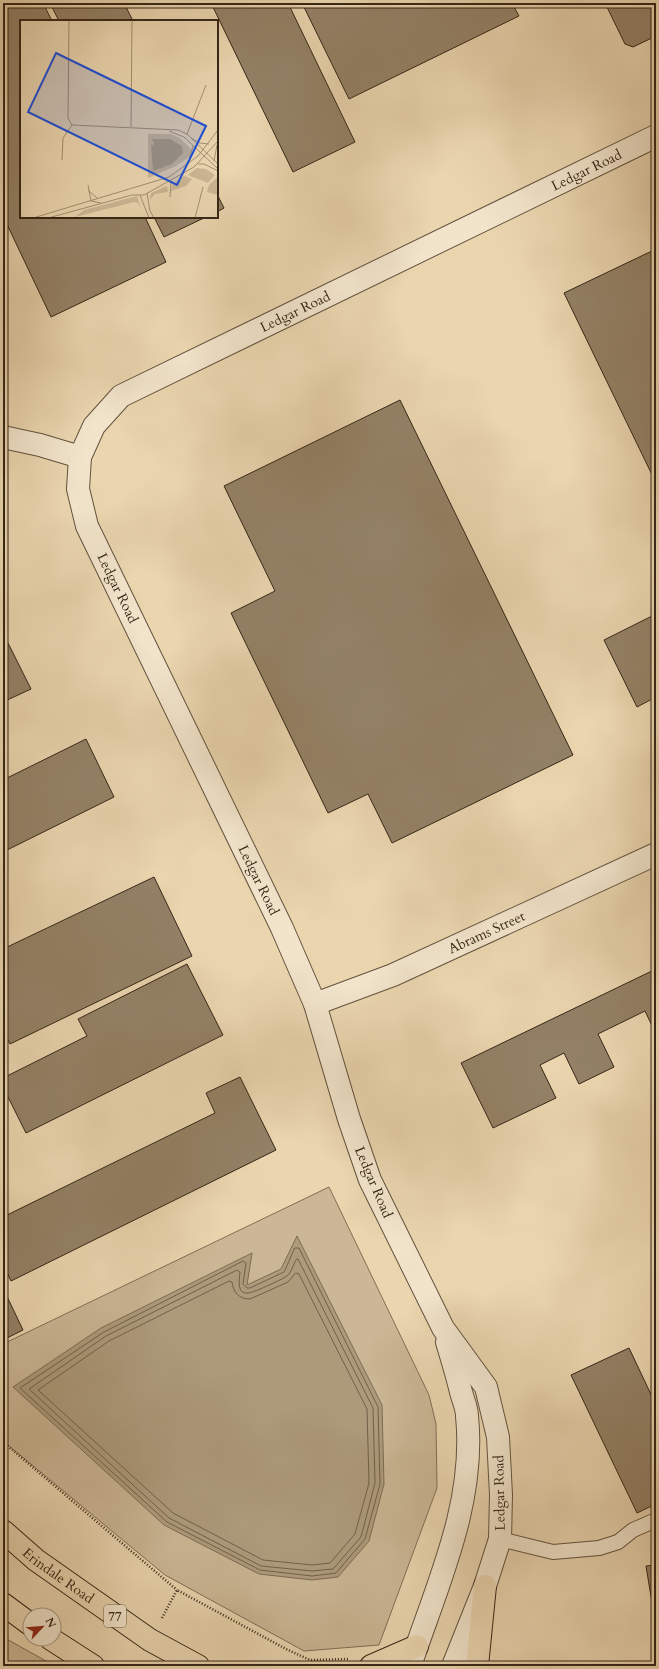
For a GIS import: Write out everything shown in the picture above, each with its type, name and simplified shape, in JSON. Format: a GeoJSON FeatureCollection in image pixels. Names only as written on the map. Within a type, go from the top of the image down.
{"type":"FeatureCollection","features":[{"type":"Feature","properties":{"kind":"main road","name":"Erindale Road"},"geometry":{"type":"LineString","coordinates":[[3,1531],[36,1560],[150,1640],[198,1666]]}},
{"type":"Feature","properties":{"kind":"main road"},"geometry":{"type":"LineString","coordinates":[[477,1666],[485,1586]]}},
{"type":"Feature","properties":{"kind":"main road"},"geometry":{"type":"LineString","coordinates":[[3,1604],[22,1618]]}},
{"type":"Feature","properties":{"kind":"main road"},"geometry":{"type":"LineString","coordinates":[[62,1646],[93,1666]]}},
{"type":"Feature","properties":{"kind":"main road"},"geometry":{"type":"LineString","coordinates":[[371,1666],[417,1646]]}},
{"type":"Feature","properties":{"kind":"street","name":"Ledgar Road"},"geometry":{"type":"LineString","coordinates":[[453,1666],[485,1586],[500,1539],[501,1495],[498,1437],[486,1387],[443,1328],[370,1180],[349,1119],[315,1004],[282,928],[87,526],[78,489],[80,457],[94,426],[121,396],[656,136]]}},
{"type":"Feature","properties":{"kind":"street"},"geometry":{"type":"LineString","coordinates":[[3,437],[40,445],[80,457]]}},
{"type":"Feature","properties":{"kind":"street","name":"Abrams Street"},"geometry":{"type":"LineString","coordinates":[[315,1004],[393,976],[656,854]]}},
{"type":"Feature","properties":{"kind":"street","name":"Ledgar Road"},"geometry":{"type":"LineString","coordinates":[[410,1666],[458,1524],[468,1448],[467,1414],[443,1328]]}},
{"type":"Feature","properties":{"kind":"lane"},"geometry":{"type":"LineString","coordinates":[[500,1539],[553,1552],[599,1548],[618,1542],[633,1530],[656,1520]]}},
{"type":"Feature","properties":{"kind":"path"},"geometry":{"type":"LineString","coordinates":[[3,1442],[177,1590],[310,1660],[349,1659]]}},
{"type":"Feature","properties":{"kind":"path"},"geometry":{"type":"LineString","coordinates":[[150,1640],[177,1590]]}},
{"type":"Feature","properties":{"kind":"shaded area"},"geometry":{"type":"Polygon","coordinates":[[[329,1187],[429,1395],[436,1424],[437,1488],[379,1645],[304,1651],[165,1575],[3,1441],[3,1344],[329,1187]]]}},
{"type":"Feature","properties":{"kind":"shaded area"},"geometry":{"type":"Polygon","coordinates":[[[3,1637],[55,1666],[3,1666],[3,1637]]]}},
{"type":"Feature","properties":{"kind":"water"},"geometry":{"type":"Polygon","coordinates":[[[297,1236],[382,1405],[384,1484],[369,1541],[338,1577],[312,1580],[259,1574],[164,1525],[13,1387],[101,1328],[252,1253],[247,1285],[281,1269],[297,1236]]]}},
{"type":"Feature","properties":{"kind":"building"},"geometry":{"type":"Polygon","coordinates":[[[3,3],[43,3],[52,20],[20,20],[20,218],[145,218],[166,262],[51,317],[3,216],[3,3]]]}},
{"type":"Feature","properties":{"kind":"building"},"geometry":{"type":"Polygon","coordinates":[[[50,3],[124,3],[132,20],[58,20],[50,3]]]}},
{"type":"Feature","properties":{"kind":"building"},"geometry":{"type":"Polygon","coordinates":[[[211,3],[288,3],[355,142],[293,172],[211,3]]]}},
{"type":"Feature","properties":{"kind":"building"},"geometry":{"type":"Polygon","coordinates":[[[302,3],[512,3],[519,16],[349,99],[302,3]]]}},
{"type":"Feature","properties":{"kind":"building"},"geometry":{"type":"Polygon","coordinates":[[[605,3],[656,3],[656,36],[633,47],[625,44],[605,3]]]}},
{"type":"Feature","properties":{"kind":"building"},"geometry":{"type":"Polygon","coordinates":[[[218,196],[224,208],[218,211],[218,196]]]}},
{"type":"Feature","properties":{"kind":"building"},"geometry":{"type":"Polygon","coordinates":[[[154,218],[204,218],[164,237],[154,218]]]}},
{"type":"Feature","properties":{"kind":"building"},"geometry":{"type":"Polygon","coordinates":[[[656,249],[656,483],[564,293],[656,249]]]}},
{"type":"Feature","properties":{"kind":"building"},"geometry":{"type":"Polygon","coordinates":[[[400,400],[573,755],[392,843],[368,794],[328,813],[231,613],[275,591],[224,486],[400,400]]]}},
{"type":"Feature","properties":{"kind":"building"},"geometry":{"type":"Polygon","coordinates":[[[656,614],[656,697],[637,707],[604,640],[656,614]]]}},
{"type":"Feature","properties":{"kind":"building"},"geometry":{"type":"Polygon","coordinates":[[[3,633],[31,689],[3,702],[3,633]]]}},
{"type":"Feature","properties":{"kind":"building"},"geometry":{"type":"Polygon","coordinates":[[[86,739],[114,797],[3,852],[3,780],[86,739]]]}},
{"type":"Feature","properties":{"kind":"building"},"geometry":{"type":"Polygon","coordinates":[[[154,877],[192,956],[10,1044],[3,1030],[3,949],[154,877]]]}},
{"type":"Feature","properties":{"kind":"building"},"geometry":{"type":"Polygon","coordinates":[[[187,964],[223,1035],[26,1133],[3,1087],[3,1078],[87,1036],[78,1019],[187,964]]]}},
{"type":"Feature","properties":{"kind":"building"},"geometry":{"type":"Polygon","coordinates":[[[656,969],[656,1034],[645,1011],[598,1034],[614,1067],[579,1084],[564,1053],[540,1065],[556,1098],[493,1128],[461,1063],[656,969]]]}},
{"type":"Feature","properties":{"kind":"building"},"geometry":{"type":"Polygon","coordinates":[[[240,1077],[276,1150],[11,1281],[3,1264],[3,1217],[215,1113],[206,1093],[240,1077]]]}},
{"type":"Feature","properties":{"kind":"building"},"geometry":{"type":"Polygon","coordinates":[[[3,1288],[23,1330],[3,1340],[3,1288]]]}},
{"type":"Feature","properties":{"kind":"building"},"geometry":{"type":"Polygon","coordinates":[[[629,1348],[656,1405],[656,1504],[637,1513],[571,1375],[629,1348]]]}},
{"type":"Feature","properties":{"kind":"building"},"geometry":{"type":"Polygon","coordinates":[[[656,1565],[656,1627],[646,1566],[656,1565]]]}}]}
